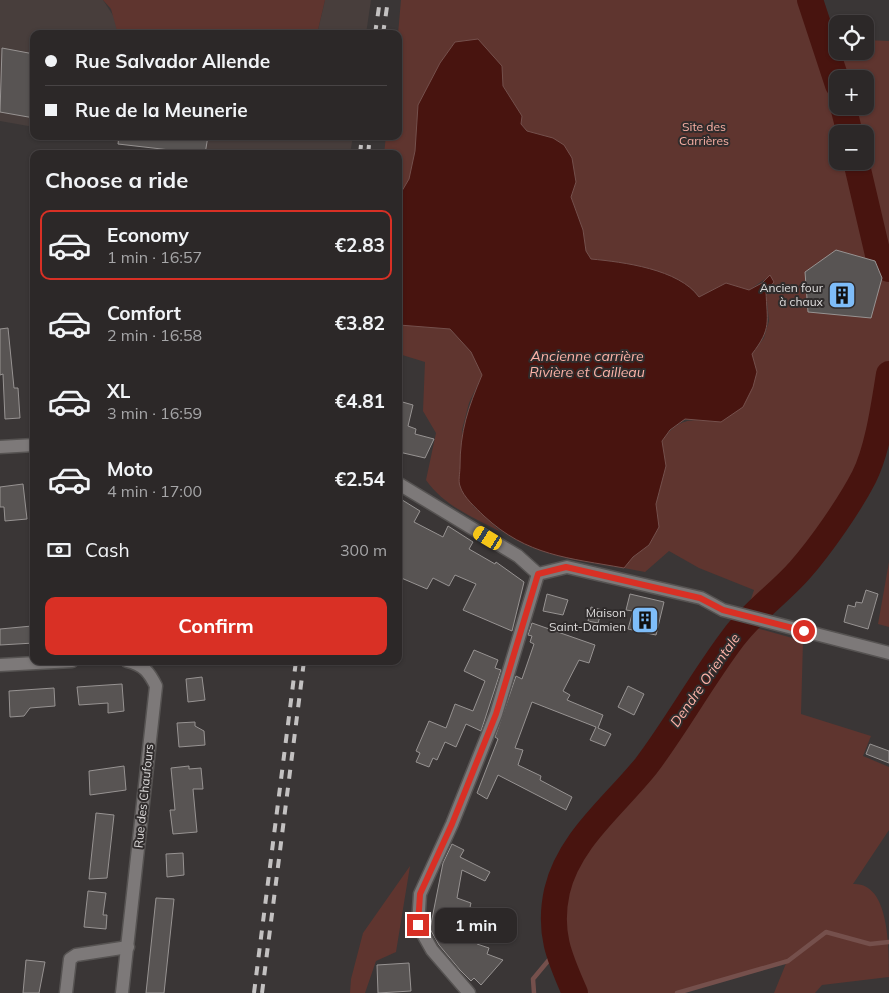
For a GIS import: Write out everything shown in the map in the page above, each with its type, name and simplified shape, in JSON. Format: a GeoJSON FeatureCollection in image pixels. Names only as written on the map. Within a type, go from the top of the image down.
{"type":"FeatureCollection","features":[{"type":"Feature","properties":{"kind":"street"},"geometry":{"type":"LineString","coordinates":[[0,447],[30,445]]}},
{"type":"Feature","properties":{"kind":"street"},"geometry":{"type":"LineString","coordinates":[[402,486],[518,556],[538,574]]}},
{"type":"Feature","properties":{"kind":"street"},"geometry":{"type":"LineString","coordinates":[[538,574],[566,567],[700,598],[723,610],[889,653]]}},
{"type":"Feature","properties":{"kind":"street"},"geometry":{"type":"LineString","coordinates":[[469,993],[432,950],[418,925],[420,894],[452,824],[496,714],[538,574]]}},
{"type":"Feature","properties":{"kind":"street"},"geometry":{"type":"LineString","coordinates":[[0,665],[30,663]]}},
{"type":"Feature","properties":{"kind":"street","name":"Rue des Chaufours"},"geometry":{"type":"LineString","coordinates":[[122,993],[156,686],[147,670],[140,665]]}},
{"type":"Feature","properties":{"kind":"street"},"geometry":{"type":"LineString","coordinates":[[66,993],[70,959],[76,955],[128,947]]}},
{"type":"Feature","properties":{"kind":"shaded area"},"geometry":{"type":"Polygon","coordinates":[[[0,0],[103,0],[116,20],[117,30],[30,30],[30,126],[0,121],[0,0]]]}},
{"type":"Feature","properties":{"kind":"shaded area"},"geometry":{"type":"Polygon","coordinates":[[[325,0],[371,0],[367,30],[318,30],[325,0]]]}},
{"type":"Feature","properties":{"kind":"shaded area"},"geometry":{"type":"Polygon","coordinates":[[[107,140],[352,140],[351,150],[170,150],[107,140]]]}},
{"type":"Feature","properties":{"kind":"green space"},"geometry":{"type":"Polygon","coordinates":[[[103,0],[325,0],[318,30],[117,30],[111,9],[103,0]]]}},
{"type":"Feature","properties":{"kind":"green space","name":"Site des Carrières"},"geometry":{"type":"Polygon","coordinates":[[[401,0],[810,0],[833,70],[829,70],[829,115],[845,115],[848,125],[829,125],[829,170],[874,170],[874,125],[860,125],[857,115],[874,115],[874,70],[845,70],[842,60],[874,60],[874,40],[889,41],[889,374],[881,422],[865,475],[843,511],[800,570],[763,606],[749,605],[754,590],[699,568],[669,551],[645,572],[624,568],[633,557],[649,545],[659,527],[656,504],[666,466],[662,441],[681,423],[695,420],[721,422],[757,372],[752,354],[764,338],[769,321],[766,291],[771,275],[749,290],[726,283],[699,297],[679,280],[665,274],[634,265],[591,259],[586,251],[583,230],[571,197],[576,182],[572,158],[553,138],[527,131],[521,124],[522,116],[503,86],[502,66],[455,42],[440,64],[418,105],[415,151],[409,179],[402,191],[402,150],[384,150],[386,140],[402,140],[402,30],[398,30],[401,0]]]}},
{"type":"Feature","properties":{"kind":"green space"},"geometry":{"type":"Polygon","coordinates":[[[402,325],[450,329],[471,352],[482,375],[469,403],[462,430],[460,486],[473,506],[501,532],[450,504],[426,480],[436,433],[423,411],[425,362],[402,355],[402,325]]]}},
{"type":"Feature","properties":{"kind":"green space"},"geometry":{"type":"Polygon","coordinates":[[[889,562],[889,627],[878,624],[889,562]]]}},
{"type":"Feature","properties":{"kind":"green space"},"geometry":{"type":"Polygon","coordinates":[[[749,626],[803,641],[801,714],[871,736],[863,756],[889,767],[889,830],[853,884],[865,886],[874,893],[880,904],[887,933],[889,977],[822,985],[815,993],[774,993],[787,961],[677,993],[575,993],[560,959],[552,922],[557,891],[566,864],[591,828],[646,766],[749,626]]]}},
{"type":"Feature","properties":{"kind":"green space"},"geometry":{"type":"Polygon","coordinates":[[[410,866],[396,952],[376,961],[365,993],[350,993],[351,979],[363,933],[410,866]]]}},
{"type":"Feature","properties":{"kind":"water","name":"Ancienne carrière Rivière et Cailleau"},"geometry":{"type":"Polygon","coordinates":[[[478,39],[502,66],[503,86],[522,116],[521,124],[527,131],[553,138],[564,145],[572,158],[576,182],[571,197],[583,230],[586,251],[591,259],[619,262],[664,273],[690,287],[699,297],[726,283],[749,290],[762,283],[770,275],[774,282],[766,291],[767,324],[763,338],[752,354],[757,372],[753,387],[743,407],[721,422],[685,419],[670,430],[662,441],[666,466],[656,504],[659,527],[649,545],[633,557],[624,568],[567,558],[516,540],[484,516],[470,502],[459,484],[461,442],[469,409],[482,375],[471,352],[450,329],[402,325],[402,191],[409,179],[415,151],[418,105],[440,63],[455,42],[478,39]]]}},
{"type":"Feature","properties":{"kind":"building"},"geometry":{"type":"Polygon","coordinates":[[[2,48],[30,53],[30,117],[0,112],[2,48]]]}},
{"type":"Feature","properties":{"kind":"building"},"geometry":{"type":"Polygon","coordinates":[[[118,140],[207,140],[206,150],[170,150],[118,144],[118,140]]]}},
{"type":"Feature","properties":{"kind":"building","name":"Ancien four à chaux"},"geometry":{"type":"Polygon","coordinates":[[[836,250],[875,261],[882,278],[871,318],[808,312],[805,272],[836,250]]]}},
{"type":"Feature","properties":{"kind":"building"},"geometry":{"type":"Polygon","coordinates":[[[8,328],[14,388],[18,388],[20,418],[5,419],[3,374],[0,375],[0,329],[8,328]]]}},
{"type":"Feature","properties":{"kind":"building"},"geometry":{"type":"Polygon","coordinates":[[[402,402],[413,405],[408,426],[416,429],[415,434],[434,439],[425,458],[402,453],[402,402]]]}},
{"type":"Feature","properties":{"kind":"building"},"geometry":{"type":"Polygon","coordinates":[[[23,484],[27,519],[5,521],[4,507],[0,507],[0,487],[23,484]]]}},
{"type":"Feature","properties":{"kind":"building"},"geometry":{"type":"Polygon","coordinates":[[[402,500],[420,511],[414,522],[443,537],[448,526],[473,542],[469,549],[495,564],[496,562],[524,582],[512,631],[463,610],[476,584],[455,575],[449,586],[433,578],[427,589],[402,578],[402,500]]]}},
{"type":"Feature","properties":{"kind":"building"},"geometry":{"type":"Polygon","coordinates":[[[866,590],[878,594],[868,629],[844,622],[848,605],[855,607],[856,602],[862,603],[866,590]]]}},
{"type":"Feature","properties":{"kind":"building"},"geometry":{"type":"Polygon","coordinates":[[[547,594],[568,600],[563,615],[543,611],[547,594]]]}},
{"type":"Feature","properties":{"kind":"building","name":"Maison Saint-Damien"},"geometry":{"type":"Polygon","coordinates":[[[630,594],[664,602],[656,635],[628,629],[633,611],[626,610],[630,594]]]}},
{"type":"Feature","properties":{"kind":"building"},"geometry":{"type":"Polygon","coordinates":[[[591,607],[602,610],[598,623],[588,621],[591,607]]]}},
{"type":"Feature","properties":{"kind":"building"},"geometry":{"type":"Polygon","coordinates":[[[532,623],[595,645],[589,663],[579,660],[563,691],[570,695],[567,700],[603,715],[598,728],[611,734],[605,746],[590,740],[596,727],[532,702],[515,748],[523,750],[518,765],[541,776],[540,780],[572,797],[566,810],[498,775],[487,799],[477,793],[498,739],[495,737],[516,676],[522,679],[534,644],[530,642],[532,636],[528,635],[532,623]]]}},
{"type":"Feature","properties":{"kind":"building"},"geometry":{"type":"Polygon","coordinates":[[[30,626],[30,643],[0,645],[0,629],[30,626]]]}},
{"type":"Feature","properties":{"kind":"building"},"geometry":{"type":"Polygon","coordinates":[[[474,650],[498,660],[495,668],[501,670],[481,731],[466,724],[456,747],[445,742],[437,760],[433,758],[429,767],[416,762],[420,753],[416,751],[429,721],[446,728],[455,704],[473,711],[485,681],[464,671],[474,650]]]}},
{"type":"Feature","properties":{"kind":"building"},"geometry":{"type":"Polygon","coordinates":[[[202,677],[205,700],[188,702],[186,679],[202,677]]]}},
{"type":"Feature","properties":{"kind":"building"},"geometry":{"type":"Polygon","coordinates":[[[122,684],[124,711],[108,713],[108,703],[79,705],[77,687],[122,684]]]}},
{"type":"Feature","properties":{"kind":"building"},"geometry":{"type":"Polygon","coordinates":[[[628,686],[644,694],[634,715],[618,707],[628,686]]]}},
{"type":"Feature","properties":{"kind":"building"},"geometry":{"type":"Polygon","coordinates":[[[54,688],[55,706],[30,708],[24,716],[10,717],[9,691],[54,688]]]}},
{"type":"Feature","properties":{"kind":"building"},"geometry":{"type":"Polygon","coordinates":[[[195,722],[195,726],[204,731],[205,745],[179,747],[177,723],[195,722]]]}},
{"type":"Feature","properties":{"kind":"building"},"geometry":{"type":"Polygon","coordinates":[[[870,744],[889,751],[889,763],[866,754],[870,744]]]}},
{"type":"Feature","properties":{"kind":"building"},"geometry":{"type":"Polygon","coordinates":[[[124,766],[126,790],[90,795],[89,771],[124,766]]]}},
{"type":"Feature","properties":{"kind":"building"},"geometry":{"type":"Polygon","coordinates":[[[189,766],[189,769],[201,768],[203,789],[193,789],[197,832],[173,834],[170,810],[175,810],[171,768],[189,766]]]}},
{"type":"Feature","properties":{"kind":"building"},"geometry":{"type":"Polygon","coordinates":[[[96,813],[114,815],[107,878],[89,879],[96,813]]]}},
{"type":"Feature","properties":{"kind":"building"},"geometry":{"type":"Polygon","coordinates":[[[452,844],[464,850],[460,857],[490,872],[485,881],[462,870],[457,898],[471,903],[470,907],[486,912],[477,944],[489,948],[487,954],[503,960],[481,985],[474,978],[471,981],[460,970],[439,945],[430,929],[443,863],[452,844]]]}},
{"type":"Feature","properties":{"kind":"building"},"geometry":{"type":"Polygon","coordinates":[[[183,853],[184,875],[167,877],[166,854],[183,853]]]}},
{"type":"Feature","properties":{"kind":"building"},"geometry":{"type":"Polygon","coordinates":[[[88,891],[106,893],[103,915],[107,915],[106,929],[84,927],[88,891]]]}},
{"type":"Feature","properties":{"kind":"building"},"geometry":{"type":"Polygon","coordinates":[[[156,898],[174,899],[164,993],[146,993],[156,898]]]}},
{"type":"Feature","properties":{"kind":"building"},"geometry":{"type":"Polygon","coordinates":[[[26,960],[45,962],[39,993],[23,993],[26,960]]]}},
{"type":"Feature","properties":{"kind":"building"},"geometry":{"type":"Polygon","coordinates":[[[409,963],[411,991],[378,993],[377,965],[409,963]]]}},
{"type":"Feature","properties":{"kind":"waterway","name":"Dendre Orientale"},"geometry":{"type":"LineString","coordinates":[[810,0],[833,70]]}},
{"type":"Feature","properties":{"kind":"waterway","name":"Dendre Orientale"},"geometry":{"type":"LineString","coordinates":[[845,115],[848,125]]}},
{"type":"Feature","properties":{"kind":"waterway","name":"Dendre Orientale"},"geometry":{"type":"LineString","coordinates":[[858,170],[879,259],[889,269]]}},
{"type":"Feature","properties":{"kind":"waterway","name":"Dendre Orientale"},"geometry":{"type":"LineString","coordinates":[[575,993],[560,956],[554,919],[557,891],[571,856],[594,824],[646,766],[740,629],[800,570],[843,513],[869,466],[880,427],[889,374]]}},
{"type":"Feature","properties":{"kind":"waterway"},"geometry":{"type":"LineString","coordinates":[[677,993],[788,961],[826,932],[870,944],[889,942]]}},
{"type":"Feature","properties":{"kind":"waterway"},"geometry":{"type":"LineString","coordinates":[[534,993],[533,979],[558,949]]}},
{"type":"Feature","properties":{"kind":"railway"},"geometry":{"type":"LineString","coordinates":[[376,30],[380,0]]}},
{"type":"Feature","properties":{"kind":"railway"},"geometry":{"type":"LineString","coordinates":[[384,30],[388,0]]}},
{"type":"Feature","properties":{"kind":"railway"},"geometry":{"type":"LineString","coordinates":[[360,150],[362,140]]}},
{"type":"Feature","properties":{"kind":"railway"},"geometry":{"type":"LineString","coordinates":[[368,150],[370,140]]}},
{"type":"Feature","properties":{"kind":"railway"},"geometry":{"type":"LineString","coordinates":[[254,993],[295,665]]}},
{"type":"Feature","properties":{"kind":"railway"},"geometry":{"type":"LineString","coordinates":[[262,993],[303,665]]}},
{"type":"Feature","properties":{"kind":"place","name":"Ancien four à chaux"},"geometry":{"type":"Point","coordinates":[842,295]}},
{"type":"Feature","properties":{"kind":"place","name":"Maison Saint-Damien"},"geometry":{"type":"Point","coordinates":[645,620]}},
{"type":"Feature","properties":{"kind":"route"},"geometry":{"type":"LineString","coordinates":[[418,925],[420,894],[452,824],[496,714],[538,574],[566,567],[700,598],[723,610],[804,631]]}}]}
